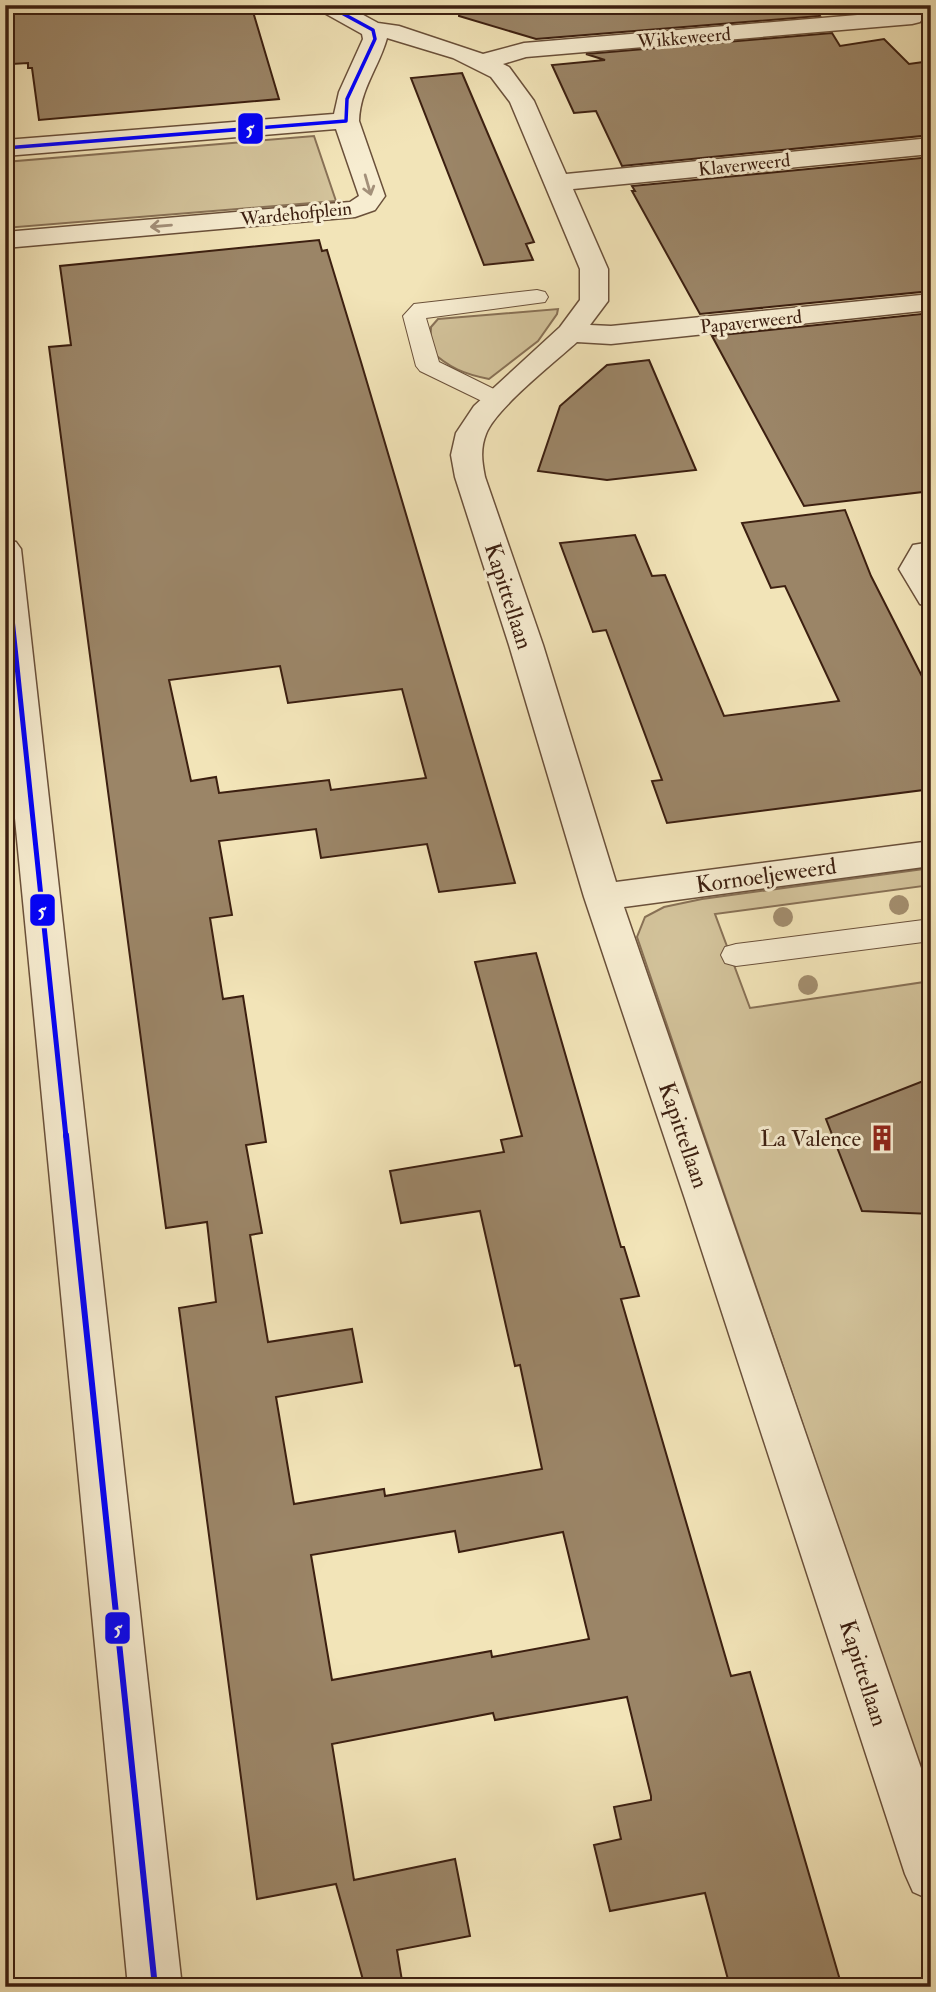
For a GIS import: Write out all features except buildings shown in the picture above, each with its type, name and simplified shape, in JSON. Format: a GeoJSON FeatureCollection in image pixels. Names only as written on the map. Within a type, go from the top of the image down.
{"type":"FeatureCollection","features":[{"type":"Feature","properties":{"kind":"street","name":"Kapittellaan"},"geometry":{"type":"LineString","coordinates":[[327,5],[373,30],[391,31],[483,62],[500,72],[522,101],[590,257],[596,282],[594,301],[570,333],[484,412],[471,433],[467,455],[470,477],[526,645],[602,897],[706,1199],[931,1874]]}},
{"type":"Feature","properties":{"kind":"street"},"geometry":{"type":"LineString","coordinates":[[917,11],[931,34]]}},
{"type":"Feature","properties":{"kind":"street","name":"Wikkeweerd"},"geometry":{"type":"LineString","coordinates":[[483,62],[524,50],[917,11]]}},
{"type":"Feature","properties":{"kind":"street"},"geometry":{"type":"LineString","coordinates":[[5,149],[346,121],[347,99],[372,47],[375,39],[373,30]]}},
{"type":"Feature","properties":{"kind":"street","name":"Wardehofplein"},"geometry":{"type":"LineString","coordinates":[[5,240],[355,209],[366,204],[372,196],[346,121]]}},
{"type":"Feature","properties":{"kind":"street","name":"Klaverweerd"},"geometry":{"type":"LineString","coordinates":[[558,183],[931,146]]}},
{"type":"Feature","properties":{"kind":"street","name":"Papaverweerd"},"geometry":{"type":"LineString","coordinates":[[570,333],[611,335],[931,302]]}},
{"type":"Feature","properties":{"kind":"street"},"geometry":{"type":"LineString","coordinates":[[5,549],[155,1987]]}},
{"type":"Feature","properties":{"kind":"street"},"geometry":{"type":"LineString","coordinates":[[931,551],[924,552],[915,569],[931,597]]}},
{"type":"Feature","properties":{"kind":"street","name":"Kornoeljeweerd"},"geometry":{"type":"LineString","coordinates":[[602,897],[931,853]]}},
{"type":"Feature","properties":{"kind":"lane"},"geometry":{"type":"LineString","coordinates":[[496,399],[428,366],[414,316],[422,309],[537,296]]}},
{"type":"Feature","properties":{"kind":"lane"},"geometry":{"type":"LineString","coordinates":[[736,955],[931,930]]}},
{"type":"Feature","properties":{"kind":"shaded area"},"geometry":{"type":"Polygon","coordinates":[[[314,136],[336,201],[5,228],[5,162],[314,136]]]}},
{"type":"Feature","properties":{"kind":"shaded area"},"geometry":{"type":"Polygon","coordinates":[[[558,309],[538,341],[489,379],[457,369],[430,350],[431,327],[438,319],[558,309]]]}},
{"type":"Feature","properties":{"kind":"shaded area"},"geometry":{"type":"Polygon","coordinates":[[[931,868],[931,885],[715,914],[750,1008],[931,981],[931,1802],[637,937],[645,917],[664,907],[702,899],[931,868]]]}},
{"type":"Feature","properties":{"kind":"transit line","name":"5"},"geometry":{"type":"LineString","coordinates":[[5,148],[346,121],[347,99],[375,39],[373,30],[327,5]]}},
{"type":"Feature","properties":{"kind":"transit line","name":"5"},"geometry":{"type":"LineString","coordinates":[[5,551],[155,1987]]}},
{"type":"Feature","properties":{"kind":"place","name":"La Valence"},"geometry":{"type":"Point","coordinates":[882,1138]}}]}
